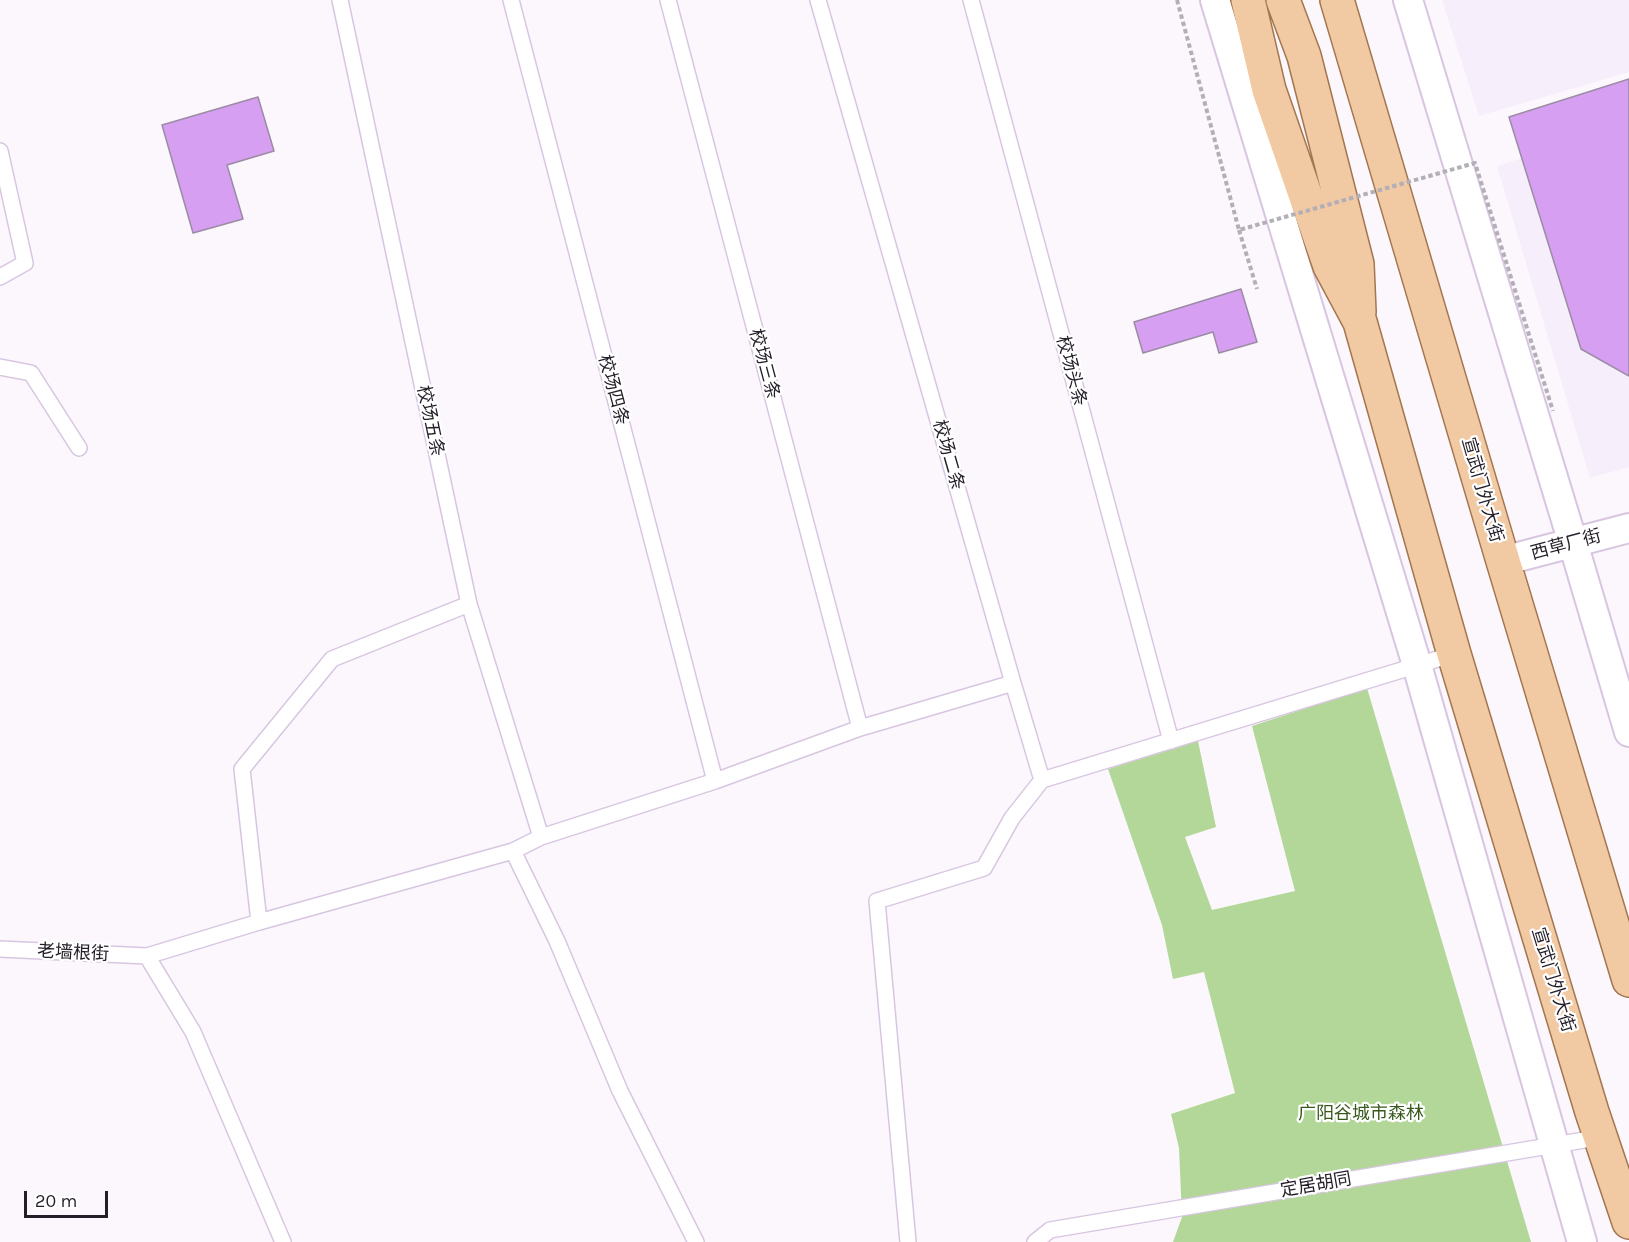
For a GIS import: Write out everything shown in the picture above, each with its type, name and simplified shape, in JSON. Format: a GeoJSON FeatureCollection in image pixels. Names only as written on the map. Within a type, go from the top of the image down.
{"type":"FeatureCollection","features":[{"type":"Feature","properties":{"kind":"main road","name":"宣武门外大街"},"geometry":{"type":"LineString","coordinates":[[1248,0],[1269,90],[1330,267],[1360,322],[1454,654],[1589,1101],[1629,1222]]}},
{"type":"Feature","properties":{"kind":"main road","name":"宣武门外大街"},"geometry":{"type":"LineString","coordinates":[[1283,0],[1304,56],[1357,264],[1360,322]]}},
{"type":"Feature","properties":{"kind":"main road","name":"宣武门外大街"},"geometry":{"type":"LineString","coordinates":[[1337,0],[1629,980]]}},
{"type":"Feature","properties":{"kind":"street"},"geometry":{"type":"LineString","coordinates":[[1215,0],[1417,665],[1582,1242]]}},
{"type":"Feature","properties":{"kind":"street"},"geometry":{"type":"LineString","coordinates":[[1408,0],[1629,732]]}},
{"type":"Feature","properties":{"kind":"street","name":"西草厂街"},"geometry":{"type":"LineString","coordinates":[[1503,561],[1629,528]]}},
{"type":"Feature","properties":{"kind":"lane","name":"校场五条"},"geometry":{"type":"LineString","coordinates":[[340,0],[469,604],[541,837]]}},
{"type":"Feature","properties":{"kind":"lane","name":"校场四条"},"geometry":{"type":"LineString","coordinates":[[510,0],[715,781]]}},
{"type":"Feature","properties":{"kind":"lane","name":"校场三条"},"geometry":{"type":"LineString","coordinates":[[668,0],[860,728]]}},
{"type":"Feature","properties":{"kind":"lane","name":"校场二条"},"geometry":{"type":"LineString","coordinates":[[818,0],[1042,780]]}},
{"type":"Feature","properties":{"kind":"lane","name":"校场头条"},"geometry":{"type":"LineString","coordinates":[[971,0],[1171,741]]}},
{"type":"Feature","properties":{"kind":"lane"},"geometry":{"type":"LineString","coordinates":[[0,151],[26,263],[0,277]]}},
{"type":"Feature","properties":{"kind":"lane"},"geometry":{"type":"LineString","coordinates":[[0,367],[30,373],[80,448]]}},
{"type":"Feature","properties":{"kind":"lane"},"geometry":{"type":"LineString","coordinates":[[259,922],[242,769],[332,659],[469,604]]}},
{"type":"Feature","properties":{"kind":"lane"},"geometry":{"type":"LineString","coordinates":[[908,1242],[877,901],[984,868],[1012,818],[1042,780],[1454,654]]}},
{"type":"Feature","properties":{"kind":"lane"},"geometry":{"type":"LineString","coordinates":[[283,1242],[193,1032],[147,957],[259,922],[513,851],[541,837],[715,781],[860,728],[1012,682]]}},
{"type":"Feature","properties":{"kind":"lane"},"geometry":{"type":"LineString","coordinates":[[513,851],[557,941],[620,1091],[696,1242]]}},
{"type":"Feature","properties":{"kind":"lane","name":"老墙根街"},"geometry":{"type":"LineString","coordinates":[[0,949],[147,957]]}},
{"type":"Feature","properties":{"kind":"lane","name":"定居胡同"},"geometry":{"type":"LineString","coordinates":[[1035,1242],[1050,1230],[1602,1137]]}},
{"type":"Feature","properties":{"kind":"path"},"geometry":{"type":"LineString","coordinates":[[1177,0],[1257,289]]}},
{"type":"Feature","properties":{"kind":"path"},"geometry":{"type":"LineString","coordinates":[[1239,230],[1475,163],[1554,411]]}},
{"type":"Feature","properties":{"kind":"shaded area"},"geometry":{"type":"Polygon","coordinates":[[[1442,0],[1629,0],[1629,72],[1479,116],[1442,0]]]}},
{"type":"Feature","properties":{"kind":"shaded area"},"geometry":{"type":"Polygon","coordinates":[[[1629,125],[1629,467],[1590,478],[1497,166],[1629,125]]]}},
{"type":"Feature","properties":{"kind":"green space","name":"广阳谷城市森林"},"geometry":{"type":"Polygon","coordinates":[[[1367,688],[1531,1242],[1173,1242],[1182,1217],[1179,1148],[1171,1114],[1235,1093],[1204,972],[1173,979],[1162,925],[1108,769],[1198,741],[1216,827],[1185,837],[1212,910],[1295,891],[1252,726],[1367,688]]]}},
{"type":"Feature","properties":{"kind":"building"},"geometry":{"type":"Polygon","coordinates":[[[1629,79],[1629,376],[1581,349],[1509,117],[1629,79]]]}},
{"type":"Feature","properties":{"kind":"building"},"geometry":{"type":"Polygon","coordinates":[[[258,97],[274,151],[227,165],[243,219],[193,233],[162,125],[258,97]]]}},
{"type":"Feature","properties":{"kind":"building"},"geometry":{"type":"Polygon","coordinates":[[[1241,289],[1257,342],[1219,353],[1213,332],[1143,353],[1134,322],[1241,289]]]}}]}
